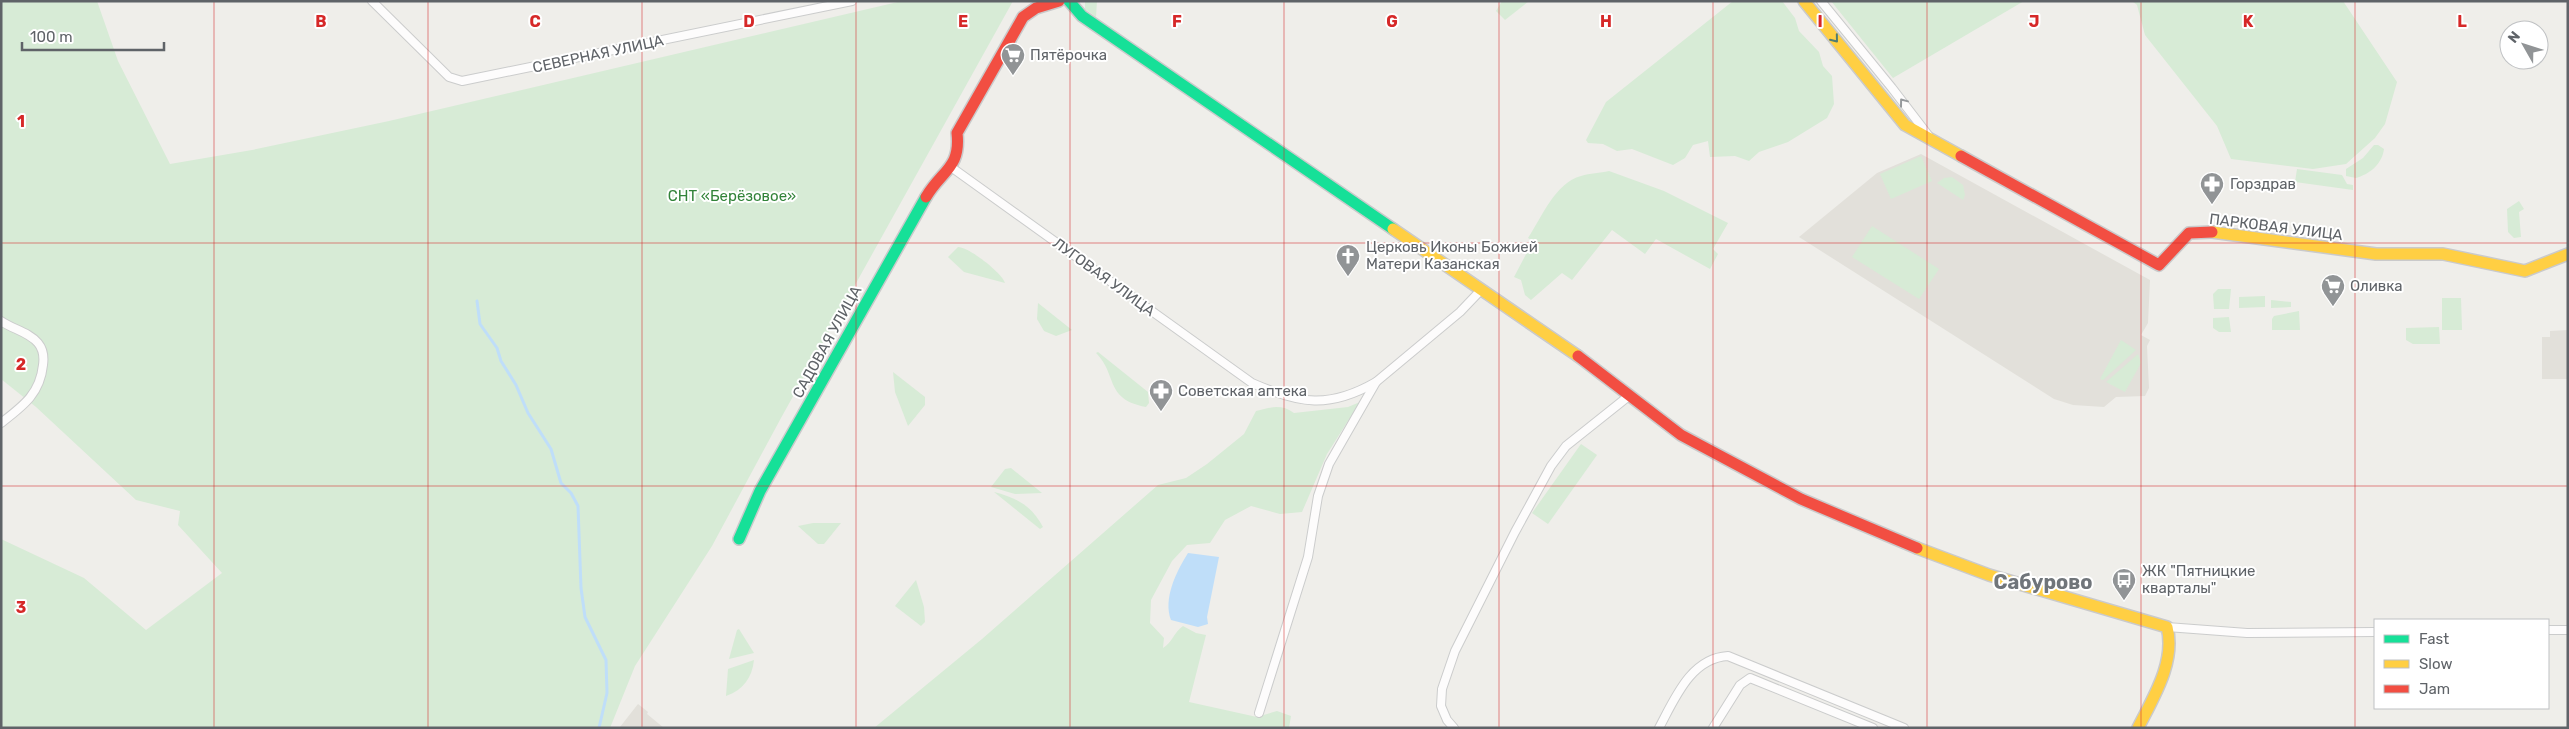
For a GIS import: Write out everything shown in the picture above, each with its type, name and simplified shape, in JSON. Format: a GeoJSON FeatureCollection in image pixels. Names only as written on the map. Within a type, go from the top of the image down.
{"type":"FeatureCollection","features":[{"type":"Feature","properties":{"kind":"street","name":"СЕВЕРНАЯ УЛИЦА"},"geometry":{"type":"LineString","coordinates":[[372,1],[449,77],[462,82],[852,1]]}},
{"type":"Feature","properties":{"kind":"street"},"geometry":{"type":"LineString","coordinates":[[951,167],[960,152],[957,133],[1023,16],[1038,5],[1059,1]]}},
{"type":"Feature","properties":{"kind":"street"},"geometry":{"type":"LineString","coordinates":[[1069,1],[1082,16],[1602,372],[1682,436],[1809,502],[1946,560],[1989,575],[2167,627],[2247,633],[2374,632]]}},
{"type":"Feature","properties":{"kind":"street","name":"ПАРКОВАЯ УЛИЦА"},"geometry":{"type":"LineString","coordinates":[[1804,1],[1905,125],[2159,265],[2189,233],[2211,232],[2376,254],[2442,254],[2525,270],[2568,254]]}},
{"type":"Feature","properties":{"kind":"street","name":"ПАРКОВАЯ УЛИЦА"},"geometry":{"type":"LineString","coordinates":[[1821,1],[1892,88],[1932,141]]}},
{"type":"Feature","properties":{"kind":"street","name":"ЛУГОВАЯ УЛИЦА"},"geometry":{"type":"LineString","coordinates":[[951,167],[1234,372],[1258,385],[1278,394],[1306,400],[1334,400],[1354,394],[1376,382]]}},
{"type":"Feature","properties":{"kind":"street","name":"САДОВАЯ УЛИЦА"},"geometry":{"type":"LineString","coordinates":[[739,539],[740,532],[760,491],[935,182],[951,167]]}},
{"type":"Feature","properties":{"kind":"street"},"geometry":{"type":"LineString","coordinates":[[1259,713],[1308,557],[1320,488],[1329,464],[1376,382],[1460,312],[1481,290]]}},
{"type":"Feature","properties":{"kind":"street"},"geometry":{"type":"LineString","coordinates":[[1,321],[38,343],[44,362],[37,390],[30,400],[1,423]]}},
{"type":"Feature","properties":{"kind":"street"},"geometry":{"type":"LineString","coordinates":[[1454,728],[1447,720],[1442,706],[1442,689],[1455,651],[1524,516],[1551,466],[1566,446],[1630,395]]}},
{"type":"Feature","properties":{"kind":"street"},"geometry":{"type":"LineString","coordinates":[[2138,728],[2166,664],[2172,642],[2167,627]]}},
{"type":"Feature","properties":{"kind":"street"},"geometry":{"type":"LineString","coordinates":[[2549,630],[2568,630]]}},
{"type":"Feature","properties":{"kind":"street"},"geometry":{"type":"LineString","coordinates":[[1659,728],[1682,686],[1694,672],[1706,660],[1715,656],[1728,656],[1904,728]]}},
{"type":"Feature","properties":{"kind":"street"},"geometry":{"type":"LineString","coordinates":[[1713,728],[1740,685],[1750,678],[1873,728]]}},
{"type":"Feature","properties":{"kind":"shaded area"},"geometry":{"type":"Polygon","coordinates":[[[1921,154],[2150,280],[2148,323],[2141,335],[2150,340],[2147,346],[2149,388],[2145,396],[2116,397],[2104,407],[2073,405],[2054,399],[1799,237],[1877,173],[1921,154]]]}},
{"type":"Feature","properties":{"kind":"shaded area"},"geometry":{"type":"Polygon","coordinates":[[[2568,330],[2568,379],[2542,379],[2542,337],[2550,337],[2550,331],[2568,330]]]}},
{"type":"Feature","properties":{"kind":"shaded area"},"geometry":{"type":"Polygon","coordinates":[[[638,704],[648,712],[647,714],[664,728],[620,727],[638,704]]]}},
{"type":"Feature","properties":{"kind":"green space","name":"СНТ «Берёзовое»"},"geometry":{"type":"Polygon","coordinates":[[[1,1],[97,1],[118,61],[170,164],[252,150],[389,121],[902,1],[1013,1],[712,546],[635,666],[610,728],[1,728],[1,539],[84,578],[146,630],[222,573],[178,525],[180,511],[136,500],[36,407],[1,379],[1,1]]]}},
{"type":"Feature","properties":{"kind":"green space"},"geometry":{"type":"Polygon","coordinates":[[[1085,1],[1097,1],[1096,17],[1085,9],[1085,1]]]}},
{"type":"Feature","properties":{"kind":"green space"},"geometry":{"type":"Polygon","coordinates":[[[1502,1],[1529,1],[1505,20],[1496,11],[1502,1]]]}},
{"type":"Feature","properties":{"kind":"green space"},"geometry":{"type":"Polygon","coordinates":[[[1733,1],[1782,1],[1795,18],[1799,31],[1819,52],[1823,66],[1832,76],[1834,104],[1827,118],[1788,142],[1759,152],[1749,161],[1735,156],[1710,157],[1708,141],[1693,145],[1685,158],[1673,165],[1632,149],[1617,151],[1603,144],[1588,143],[1586,140],[1606,102],[1733,1]]]}},
{"type":"Feature","properties":{"kind":"green space"},"geometry":{"type":"Polygon","coordinates":[[[1831,1],[2024,1],[1893,78],[1831,1]]]}},
{"type":"Feature","properties":{"kind":"green space"},"geometry":{"type":"Polygon","coordinates":[[[2132,1],[2343,1],[2397,82],[2385,124],[2375,138],[2346,164],[2313,169],[2231,159],[2217,126],[2145,35],[2137,5],[2132,1]]]}},
{"type":"Feature","properties":{"kind":"green space"},"geometry":{"type":"Polygon","coordinates":[[[2374,145],[2384,149],[2378,164],[2366,174],[2356,178],[2346,176],[2346,169],[2363,158],[2374,145]]]}},
{"type":"Feature","properties":{"kind":"green space"},"geometry":{"type":"Polygon","coordinates":[[[1921,156],[1932,181],[1891,199],[1880,174],[1921,156]]]}},
{"type":"Feature","properties":{"kind":"green space"},"geometry":{"type":"Polygon","coordinates":[[[2297,169],[2342,175],[2347,184],[2353,185],[2353,190],[2295,182],[2297,169]]]}},
{"type":"Feature","properties":{"kind":"green space"},"geometry":{"type":"Polygon","coordinates":[[[1609,171],[1664,191],[1728,223],[1713,249],[1718,254],[1710,269],[1656,239],[1645,254],[1612,230],[1572,280],[1562,273],[1531,300],[1525,295],[1521,280],[1514,277],[1533,241],[1528,238],[1544,211],[1556,193],[1572,180],[1584,175],[1609,171]]]}},
{"type":"Feature","properties":{"kind":"green space"},"geometry":{"type":"Polygon","coordinates":[[[1952,177],[1963,185],[1965,195],[1963,200],[1937,183],[1944,178],[1952,177]]]}},
{"type":"Feature","properties":{"kind":"green space"},"geometry":{"type":"Polygon","coordinates":[[[2519,201],[2524,209],[2519,212],[2521,237],[2514,238],[2508,232],[2507,209],[2519,201]]]}},
{"type":"Feature","properties":{"kind":"green space"},"geometry":{"type":"Polygon","coordinates":[[[1872,226],[1939,269],[1919,299],[1852,257],[1872,226]]]}},
{"type":"Feature","properties":{"kind":"green space"},"geometry":{"type":"Polygon","coordinates":[[[958,247],[970,251],[985,261],[998,273],[1005,283],[964,272],[948,257],[958,247]]]}},
{"type":"Feature","properties":{"kind":"green space"},"geometry":{"type":"Polygon","coordinates":[[[2218,289],[2231,289],[2229,309],[2214,309],[2213,294],[2218,289]]]}},
{"type":"Feature","properties":{"kind":"green space"},"geometry":{"type":"Polygon","coordinates":[[[2265,296],[2265,307],[2239,308],[2239,297],[2265,296]]]}},
{"type":"Feature","properties":{"kind":"green space"},"geometry":{"type":"Polygon","coordinates":[[[2442,298],[2461,298],[2462,330],[2442,330],[2442,298]]]}},
{"type":"Feature","properties":{"kind":"green space"},"geometry":{"type":"Polygon","coordinates":[[[2271,300],[2291,302],[2291,307],[2271,308],[2271,300]]]}},
{"type":"Feature","properties":{"kind":"green space"},"geometry":{"type":"Polygon","coordinates":[[[1038,303],[1072,330],[1056,336],[1044,331],[1037,319],[1038,303]]]}},
{"type":"Feature","properties":{"kind":"green space"},"geometry":{"type":"Polygon","coordinates":[[[2299,311],[2300,330],[2272,330],[2272,319],[2274,316],[2299,311]]]}},
{"type":"Feature","properties":{"kind":"green space"},"geometry":{"type":"Polygon","coordinates":[[[2229,317],[2231,332],[2219,332],[2213,328],[2213,318],[2229,317]]]}},
{"type":"Feature","properties":{"kind":"green space"},"geometry":{"type":"Polygon","coordinates":[[[2439,327],[2440,344],[2413,344],[2406,340],[2406,328],[2439,327]]]}},
{"type":"Feature","properties":{"kind":"green space"},"geometry":{"type":"Polygon","coordinates":[[[2121,340],[2136,350],[2103,380],[2100,379],[2121,340]]]}},
{"type":"Feature","properties":{"kind":"green space"},"geometry":{"type":"Polygon","coordinates":[[[1098,352],[1148,392],[1149,403],[1146,407],[1133,403],[1118,392],[1103,361],[1096,353],[1098,352]]]}},
{"type":"Feature","properties":{"kind":"green space"},"geometry":{"type":"Polygon","coordinates":[[[2138,354],[2141,363],[2125,392],[2106,382],[2138,354]]]}},
{"type":"Feature","properties":{"kind":"green space"},"geometry":{"type":"Polygon","coordinates":[[[893,372],[925,397],[925,405],[908,426],[895,392],[893,372]]]}},
{"type":"Feature","properties":{"kind":"green space"},"geometry":{"type":"Polygon","coordinates":[[[1360,402],[1327,454],[1302,512],[1280,514],[1251,506],[1225,520],[1210,543],[1187,545],[1172,561],[1151,600],[1150,623],[1164,638],[1163,648],[1183,626],[1196,633],[1206,635],[1189,702],[1257,717],[1277,711],[1291,716],[1289,728],[874,728],[982,639],[1158,485],[1186,478],[1207,464],[1244,434],[1256,411],[1280,407],[1294,413],[1348,407],[1360,402]]]}},
{"type":"Feature","properties":{"kind":"green space"},"geometry":{"type":"Polygon","coordinates":[[[1581,444],[1597,455],[1548,524],[1532,513],[1581,444]]]}},
{"type":"Feature","properties":{"kind":"green space"},"geometry":{"type":"Polygon","coordinates":[[[1011,468],[1042,493],[1015,494],[991,487],[1005,469],[1011,468]]]}},
{"type":"Feature","properties":{"kind":"green space"},"geometry":{"type":"Polygon","coordinates":[[[994,492],[1023,503],[1034,513],[1043,527],[1040,529],[994,492]]]}},
{"type":"Feature","properties":{"kind":"green space"},"geometry":{"type":"Polygon","coordinates":[[[813,523],[841,523],[824,544],[818,544],[798,526],[813,523]]]}},
{"type":"Feature","properties":{"kind":"green space"},"geometry":{"type":"Polygon","coordinates":[[[916,580],[924,607],[925,622],[921,626],[895,606],[916,580]]]}},
{"type":"Feature","properties":{"kind":"green space"},"geometry":{"type":"Polygon","coordinates":[[[739,629],[754,653],[729,659],[737,630],[739,629]]]}},
{"type":"Feature","properties":{"kind":"green space"},"geometry":{"type":"Polygon","coordinates":[[[754,660],[746,682],[742,687],[726,696],[728,669],[754,660]]]}},
{"type":"Feature","properties":{"kind":"water"},"geometry":{"type":"Polygon","coordinates":[[[1188,553],[1219,557],[1207,617],[1208,624],[1198,627],[1171,620],[1169,612],[1172,586],[1188,553]]]}},
{"type":"Feature","properties":{"kind":"waterway"},"geometry":{"type":"LineString","coordinates":[[477,301],[480,324],[497,348],[501,361],[516,385],[528,413],[551,449],[561,483],[571,493],[578,506],[581,588],[585,617],[606,660],[607,693],[599,728]]}},
{"type":"Feature","properties":{"kind":"traffic: fast"},"geometry":{"type":"LineString","coordinates":[[1069,1],[1082,16],[1393,229]]}},
{"type":"Feature","properties":{"kind":"traffic: fast"},"geometry":{"type":"LineString","coordinates":[[739,539],[760,491],[926,197]]}},
{"type":"Feature","properties":{"kind":"traffic: slow"},"geometry":{"type":"LineString","coordinates":[[1804,1],[1905,125],[1961,156]]}},
{"type":"Feature","properties":{"kind":"traffic: slow"},"geometry":{"type":"LineString","coordinates":[[1393,229],[1578,356]]}},
{"type":"Feature","properties":{"kind":"traffic: slow"},"geometry":{"type":"LineString","coordinates":[[2212,232],[2376,254],[2443,254],[2525,271],[2568,254]]}},
{"type":"Feature","properties":{"kind":"traffic: slow"},"geometry":{"type":"LineString","coordinates":[[1917,548],[1989,575],[2167,627],[2169,640],[2166,666],[2162,679],[2138,728]]}},
{"type":"Feature","properties":{"kind":"traffic: jam"},"geometry":{"type":"LineString","coordinates":[[926,197],[953,162],[956,154],[957,133],[1023,17],[1036,8],[1059,1]]}},
{"type":"Feature","properties":{"kind":"traffic: jam"},"geometry":{"type":"LineString","coordinates":[[1961,156],[2159,265],[2189,233],[2212,232]]}},
{"type":"Feature","properties":{"kind":"traffic: jam"},"geometry":{"type":"LineString","coordinates":[[1578,356],[1681,435],[1801,499],[1917,548]]}},
{"type":"Feature","properties":{"kind":"place","name":"Пятёрочка"},"geometry":{"type":"Point","coordinates":[1013,76]}},
{"type":"Feature","properties":{"kind":"place","name":"Горздрав"},"geometry":{"type":"Point","coordinates":[2212,205]}},
{"type":"Feature","properties":{"kind":"place","name":"Церковь Иконы Божией Матери Казанская"},"geometry":{"type":"Point","coordinates":[1348,277]}},
{"type":"Feature","properties":{"kind":"place","name":"Оливка"},"geometry":{"type":"Point","coordinates":[2333,307]}},
{"type":"Feature","properties":{"kind":"place","name":"Советская аптека"},"geometry":{"type":"Point","coordinates":[1161,412]}},
{"type":"Feature","properties":{"kind":"place","name":"ЖК \"Пятницкие кварталы\""},"geometry":{"type":"Point","coordinates":[2124,601]}},
{"type":"Feature","properties":{"kind":"district","name":"Сабурово"},"geometry":{"type":"Point","coordinates":[2043,582]}}]}
